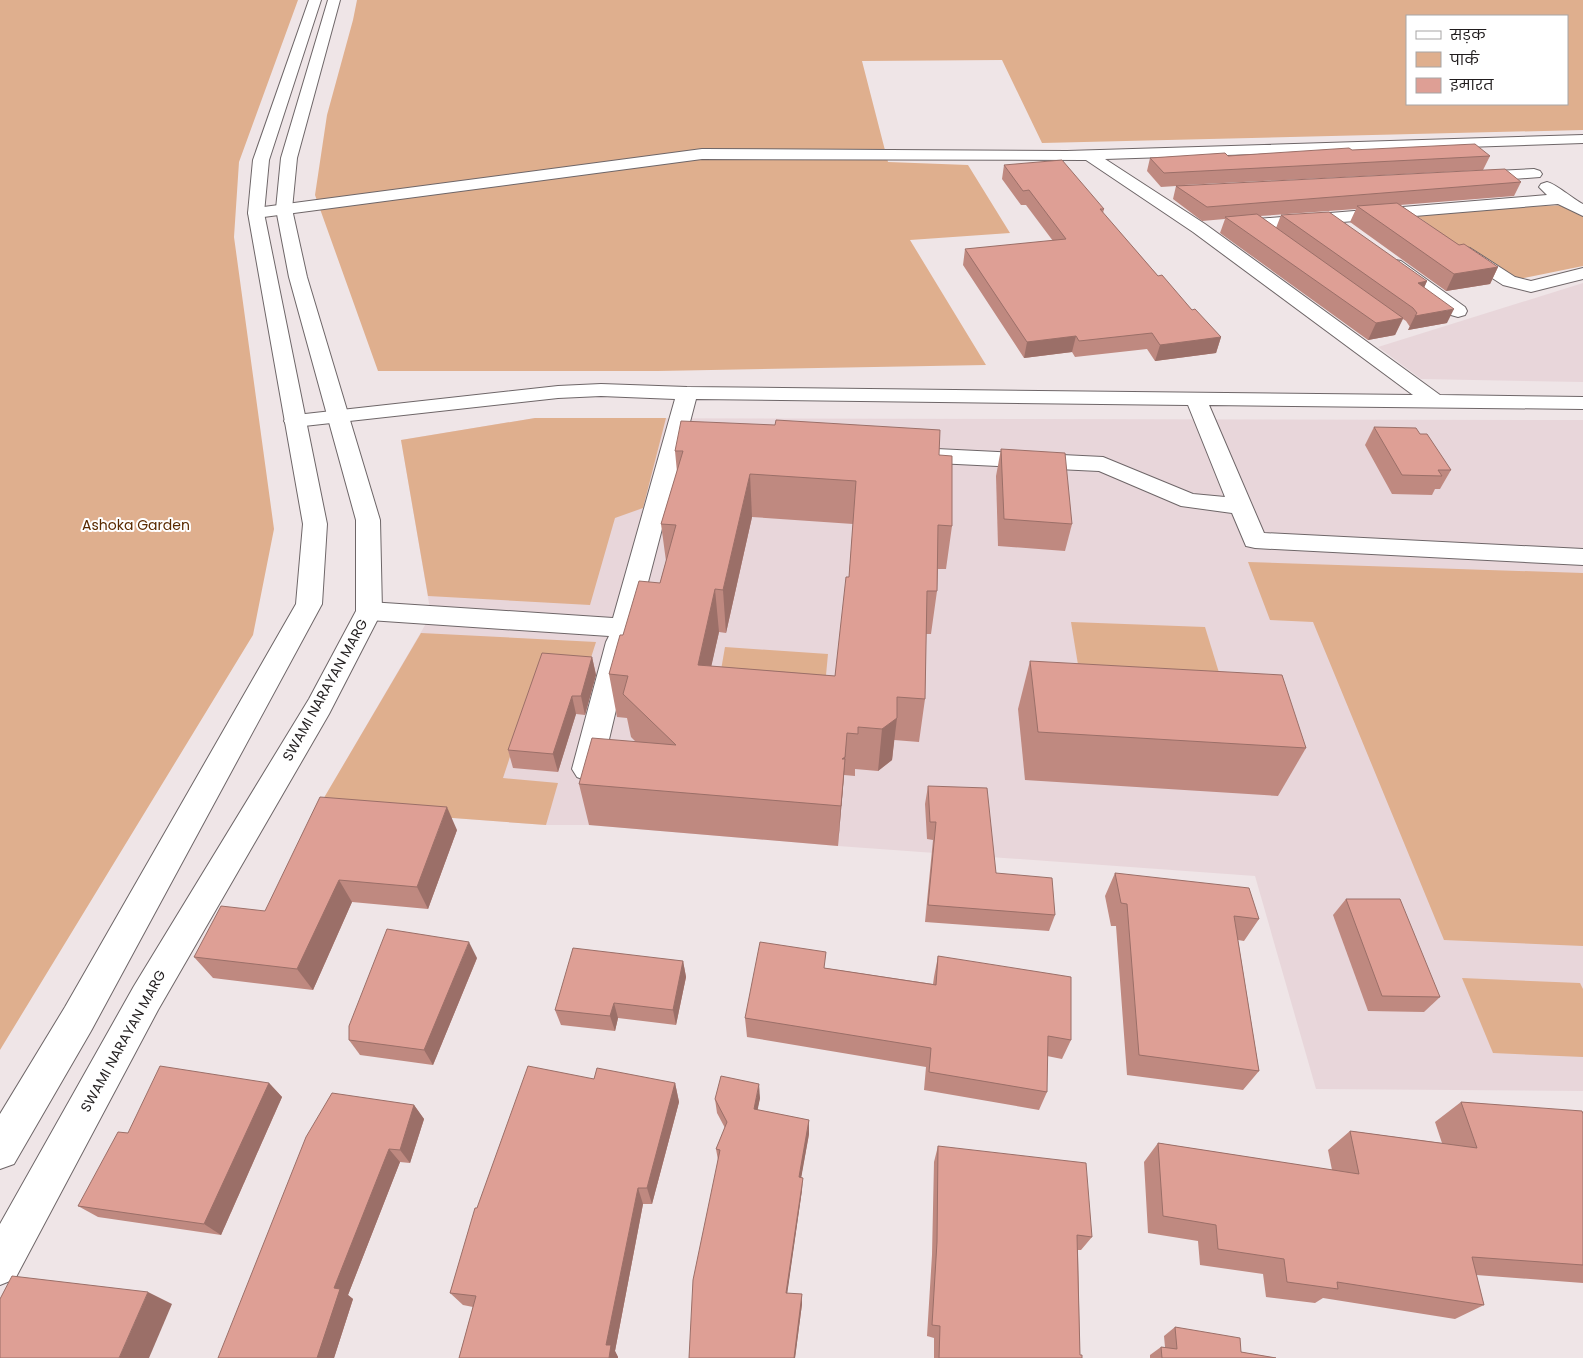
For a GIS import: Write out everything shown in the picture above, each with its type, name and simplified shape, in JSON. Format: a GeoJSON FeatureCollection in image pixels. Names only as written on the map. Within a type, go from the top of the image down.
{"type":"FeatureCollection","features":[{"type":"Feature","properties":{"kind":"street"},"geometry":{"type":"LineString","coordinates":[[0,1150],[82,1010],[308,604],[315,524],[256,213],[261,160],[315,0]]}},
{"type":"Feature","properties":{"kind":"street","name":"SWAMI NARAYAN MARG"},"geometry":{"type":"LineString","coordinates":[[0,1264],[146,998],[319,706],[369,611],[368,520],[298,277],[284,209],[289,158],[334,0]]}},
{"type":"Feature","properties":{"kind":"street"},"geometry":{"type":"LineString","coordinates":[[256,213],[688,154],[1090,156],[1583,139]]}},
{"type":"Feature","properties":{"kind":"street"},"geometry":{"type":"LineString","coordinates":[[1498,143],[1561,199],[1583,211]]}},
{"type":"Feature","properties":{"kind":"street"},"geometry":{"type":"LineString","coordinates":[[1090,156],[1199,228],[1436,402]]}},
{"type":"Feature","properties":{"kind":"street"},"geometry":{"type":"LineString","coordinates":[[1464,178],[1534,174]]}},
{"type":"Feature","properties":{"kind":"street"},"geometry":{"type":"LineString","coordinates":[[1147,194],[1177,192]]}},
{"type":"Feature","properties":{"kind":"street"},"geometry":{"type":"LineString","coordinates":[[1199,228],[1561,199]]}},
{"type":"Feature","properties":{"kind":"street"},"geometry":{"type":"LineString","coordinates":[[1403,212],[1427,228]]}},
{"type":"Feature","properties":{"kind":"street"},"geometry":{"type":"LineString","coordinates":[[1330,218],[1354,236]]}},
{"type":"Feature","properties":{"kind":"street"},"geometry":{"type":"LineString","coordinates":[[1256,224],[1280,241]]}},
{"type":"Feature","properties":{"kind":"street"},"geometry":{"type":"LineString","coordinates":[[1452,244],[1509,280],[1530,287],[1583,273]]}},
{"type":"Feature","properties":{"kind":"street"},"geometry":{"type":"LineString","coordinates":[[1378,253],[1458,311]]}},
{"type":"Feature","properties":{"kind":"street"},"geometry":{"type":"LineString","coordinates":[[295,420],[338,417],[558,392],[601,390],[687,393],[1196,400],[1583,403]]}},
{"type":"Feature","properties":{"kind":"street"},"geometry":{"type":"LineString","coordinates":[[587,769],[623,628],[684,444],[687,393]]}},
{"type":"Feature","properties":{"kind":"street"},"geometry":{"type":"LineString","coordinates":[[1196,400],[1255,540],[1583,557]]}},
{"type":"Feature","properties":{"kind":"street"},"geometry":{"type":"LineString","coordinates":[[891,454],[1103,464],[1188,501],[1241,506]]}},
{"type":"Feature","properties":{"kind":"street"},"geometry":{"type":"LineString","coordinates":[[369,611],[623,628]]}},
{"type":"Feature","properties":{"kind":"shaded area"},"geometry":{"type":"Polygon","coordinates":[[[1583,283],[1583,382],[1421,379],[1378,347],[1583,283]]]}},
{"type":"Feature","properties":{"kind":"shaded area"},"geometry":{"type":"Polygon","coordinates":[[[535,418],[1583,420],[1583,1091],[1316,1089],[1255,876],[838,846],[589,825],[546,825],[318,808],[431,615],[401,440],[535,418]]]}},
{"type":"Feature","properties":{"kind":"green space","name":"Ashoka Garden"},"geometry":{"type":"Polygon","coordinates":[[[0,0],[298,0],[239,162],[234,237],[274,529],[253,635],[0,1050],[0,0]]]}},
{"type":"Feature","properties":{"kind":"green space"},"geometry":{"type":"Polygon","coordinates":[[[357,0],[1583,0],[1583,130],[1042,143],[1002,60],[862,61],[888,162],[968,165],[1010,233],[910,240],[986,365],[658,371],[378,371],[315,195],[327,115],[357,0]]]}},
{"type":"Feature","properties":{"kind":"green space"},"geometry":{"type":"Polygon","coordinates":[[[1567,205],[1583,212],[1583,266],[1509,281],[1410,211],[1567,205]]]}},
{"type":"Feature","properties":{"kind":"green space"},"geometry":{"type":"Polygon","coordinates":[[[535,418],[666,418],[643,508],[615,518],[590,605],[428,596],[401,440],[535,418]]]}},
{"type":"Feature","properties":{"kind":"green space"},"geometry":{"type":"Polygon","coordinates":[[[1248,562],[1583,573],[1583,946],[1444,940],[1313,622],[1270,620],[1248,562]]]}},
{"type":"Feature","properties":{"kind":"green space"},"geometry":{"type":"Polygon","coordinates":[[[1071,622],[1205,627],[1224,689],[1081,683],[1071,622]]]}},
{"type":"Feature","properties":{"kind":"green space"},"geometry":{"type":"Polygon","coordinates":[[[421,633],[596,642],[588,667],[540,666],[503,778],[558,783],[546,825],[318,808],[421,633]]]}},
{"type":"Feature","properties":{"kind":"green space"},"geometry":{"type":"Polygon","coordinates":[[[725,647],[828,654],[823,707],[716,699],[725,647]]]}},
{"type":"Feature","properties":{"kind":"green space"},"geometry":{"type":"Polygon","coordinates":[[[1462,978],[1580,983],[1583,989],[1583,1057],[1493,1053],[1462,978]]]}},
{"type":"Feature","properties":{"kind":"building"},"geometry":{"type":"Polygon","coordinates":[[[1475,144],[1490,156],[1164,173],[1150,158],[1225,153],[1228,156],[1349,148],[1352,150],[1475,144]]]}},
{"type":"Feature","properties":{"kind":"building"},"geometry":{"type":"Polygon","coordinates":[[[1062,160],[1104,209],[1100,209],[1158,276],[1162,275],[1192,310],[1195,309],[1221,337],[1160,345],[1152,333],[1079,341],[1076,336],[1027,342],[965,249],[1066,239],[1029,190],[1023,191],[1004,165],[1062,160]]]}},
{"type":"Feature","properties":{"kind":"building"},"geometry":{"type":"Polygon","coordinates":[[[1505,169],[1521,182],[1207,207],[1176,186],[1505,169]]]}},
{"type":"Feature","properties":{"kind":"building"},"geometry":{"type":"Polygon","coordinates":[[[1397,203],[1459,245],[1464,244],[1498,267],[1454,274],[1357,206],[1397,203]]]}},
{"type":"Feature","properties":{"kind":"building"},"geometry":{"type":"Polygon","coordinates":[[[1329,212],[1427,281],[1418,283],[1454,309],[1415,316],[1417,313],[1413,308],[1281,215],[1329,212]]]}},
{"type":"Feature","properties":{"kind":"building"},"geometry":{"type":"Polygon","coordinates":[[[1257,214],[1403,318],[1376,323],[1225,217],[1257,214]]]}},
{"type":"Feature","properties":{"kind":"building"},"geometry":{"type":"Polygon","coordinates":[[[776,420],[940,430],[939,455],[952,456],[952,526],[938,525],[937,591],[927,591],[925,699],[897,697],[897,718],[882,729],[858,727],[858,734],[847,733],[845,757],[842,759],[845,759],[841,806],[579,784],[592,738],[676,745],[623,694],[628,676],[609,674],[620,635],[623,635],[639,581],[660,583],[676,525],[661,524],[683,451],[675,451],[681,421],[775,425],[776,420]],[[750,474],[723,590],[715,589],[698,665],[835,676],[846,577],[849,577],[856,481],[750,474]]]}},
{"type":"Feature","properties":{"kind":"building"},"geometry":{"type":"Polygon","coordinates":[[[1374,427],[1416,428],[1420,434],[1427,434],[1451,470],[1438,470],[1442,476],[1402,475],[1374,427]]]}},
{"type":"Feature","properties":{"kind":"building"},"geometry":{"type":"Polygon","coordinates":[[[1001,449],[1065,453],[1072,524],[1004,519],[1001,449]]]}},
{"type":"Feature","properties":{"kind":"building"},"geometry":{"type":"Polygon","coordinates":[[[542,653],[592,657],[581,696],[572,696],[553,754],[508,750],[542,653]]]}},
{"type":"Feature","properties":{"kind":"building"},"geometry":{"type":"Polygon","coordinates":[[[1030,661],[1282,675],[1306,748],[1038,732],[1030,661]]]}},
{"type":"Feature","properties":{"kind":"building"},"geometry":{"type":"Polygon","coordinates":[[[928,786],[987,788],[996,873],[1052,878],[1055,915],[928,905],[936,822],[930,822],[928,786]]]}},
{"type":"Feature","properties":{"kind":"building"},"geometry":{"type":"Polygon","coordinates":[[[320,797],[447,807],[417,887],[339,880],[297,969],[194,957],[221,906],[265,911],[320,797]]]}},
{"type":"Feature","properties":{"kind":"building"},"geometry":{"type":"Polygon","coordinates":[[[1115,873],[1249,888],[1259,919],[1234,916],[1259,1071],[1139,1055],[1127,904],[1121,903],[1115,873]]]}},
{"type":"Feature","properties":{"kind":"building"},"geometry":{"type":"Polygon","coordinates":[[[1346,899],[1400,899],[1440,997],[1382,996],[1346,899]]]}},
{"type":"Feature","properties":{"kind":"building"},"geometry":{"type":"Polygon","coordinates":[[[387,929],[469,942],[424,1050],[349,1040],[349,1026],[387,929]]]}},
{"type":"Feature","properties":{"kind":"building"},"geometry":{"type":"Polygon","coordinates":[[[760,942],[826,952],[824,968],[936,985],[938,956],[1071,977],[1071,1040],[1048,1036],[1047,1092],[929,1072],[931,1048],[745,1018],[760,942]]]}},
{"type":"Feature","properties":{"kind":"building"},"geometry":{"type":"Polygon","coordinates":[[[573,948],[683,961],[673,1010],[614,1003],[610,1016],[555,1010],[573,948]]]}},
{"type":"Feature","properties":{"kind":"building"},"geometry":{"type":"Polygon","coordinates":[[[160,1066],[269,1083],[204,1224],[78,1206],[118,1132],[128,1133],[160,1066]]]}},
{"type":"Feature","properties":{"kind":"building"},"geometry":{"type":"Polygon","coordinates":[[[528,1066],[594,1079],[597,1068],[675,1083],[647,1188],[638,1188],[606,1345],[611,1345],[609,1358],[459,1358],[476,1296],[450,1293],[475,1208],[477,1208],[528,1066]]]}},
{"type":"Feature","properties":{"kind":"building"},"geometry":{"type":"Polygon","coordinates":[[[721,1076],[759,1084],[754,1109],[809,1120],[799,1177],[803,1178],[786,1293],[802,1294],[794,1358],[689,1358],[693,1280],[720,1150],[716,1149],[727,1122],[715,1099],[721,1076]]]}},
{"type":"Feature","properties":{"kind":"building"},"geometry":{"type":"Polygon","coordinates":[[[332,1093],[414,1105],[400,1150],[389,1149],[334,1288],[340,1289],[317,1358],[218,1358],[306,1137],[332,1093]]]}},
{"type":"Feature","properties":{"kind":"building"},"geometry":{"type":"Polygon","coordinates":[[[1461,1102],[1582,1111],[1583,1265],[1472,1257],[1484,1305],[1337,1282],[1338,1289],[1287,1282],[1284,1259],[1218,1249],[1216,1225],[1163,1216],[1158,1143],[1359,1174],[1350,1131],[1477,1148],[1461,1102]]]}},
{"type":"Feature","properties":{"kind":"building"},"geometry":{"type":"Polygon","coordinates":[[[938,1146],[1086,1163],[1092,1237],[1077,1235],[1080,1355],[1082,1355],[1082,1358],[939,1358],[940,1326],[932,1325],[937,1242],[938,1146]]]}},
{"type":"Feature","properties":{"kind":"building"},"geometry":{"type":"Polygon","coordinates":[[[12,1276],[148,1292],[119,1358],[0,1358],[0,1299],[12,1276]]]}},
{"type":"Feature","properties":{"kind":"building"},"geometry":{"type":"Polygon","coordinates":[[[1175,1327],[1240,1338],[1241,1352],[1276,1358],[1162,1358],[1161,1347],[1177,1349],[1175,1327]]]}}]}
